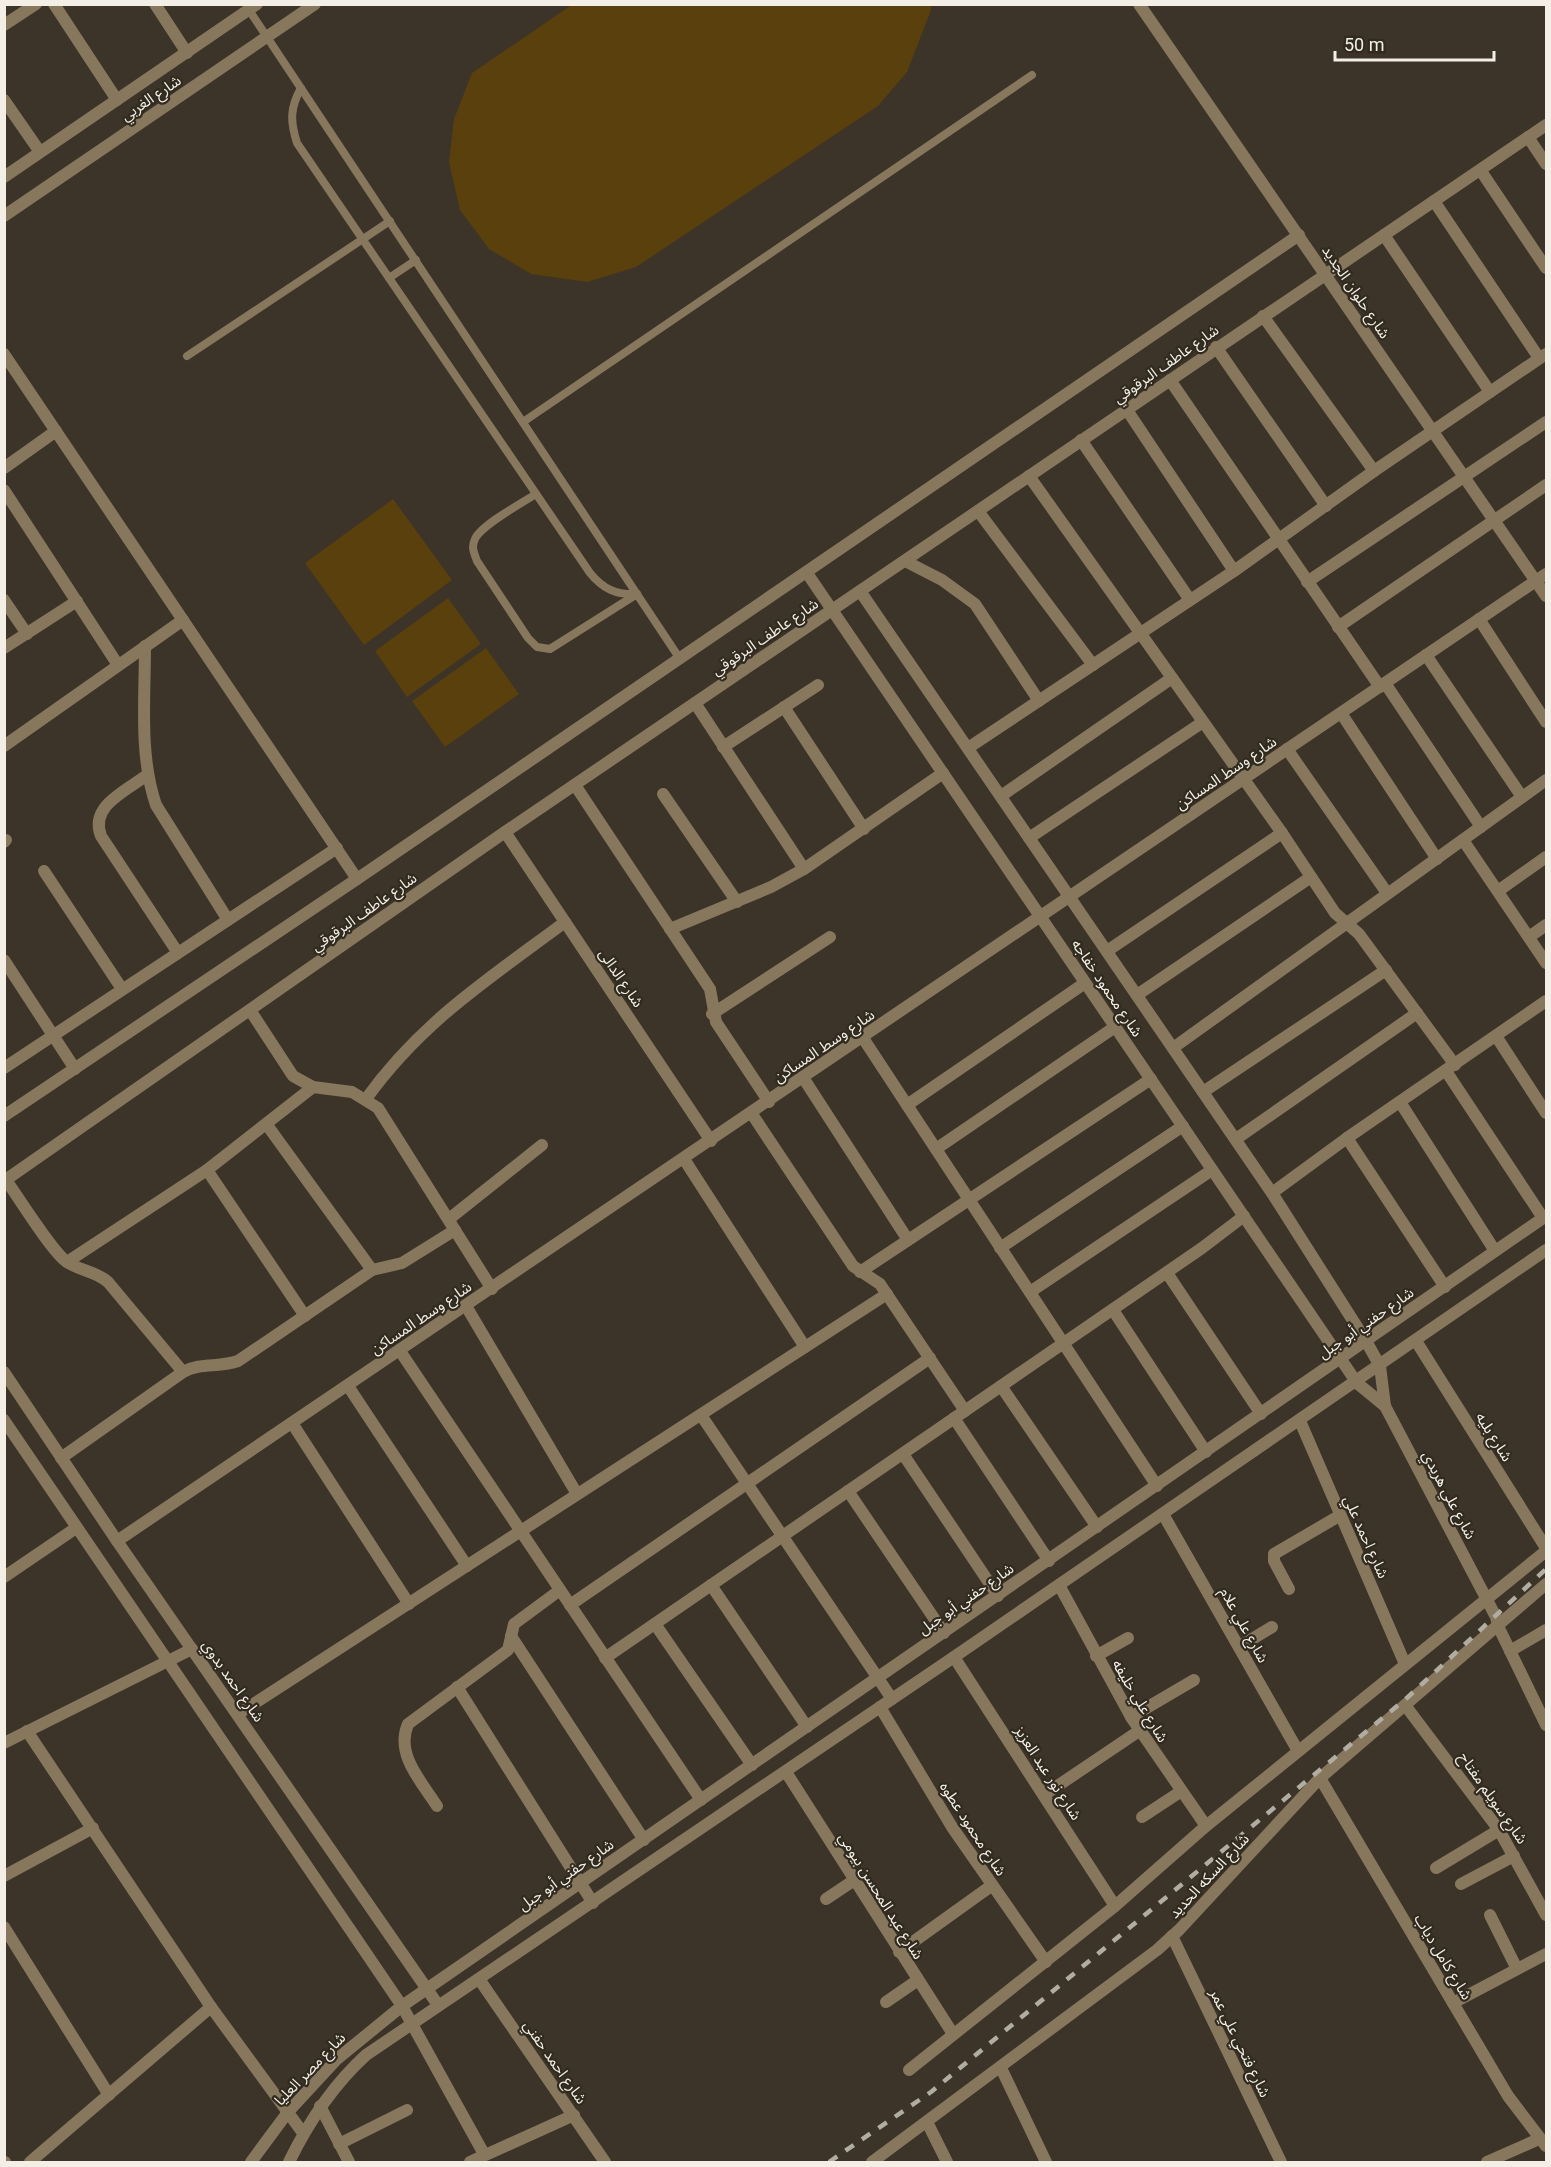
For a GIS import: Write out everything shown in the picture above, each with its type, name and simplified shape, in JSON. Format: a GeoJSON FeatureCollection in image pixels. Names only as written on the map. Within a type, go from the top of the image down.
{"type":"FeatureCollection","features":[{"type":"Feature","properties":{"kind":"street"},"geometry":{"type":"LineString","coordinates":[[4,25],[36,4]]}},
{"type":"Feature","properties":{"kind":"street"},"geometry":{"type":"LineString","coordinates":[[54,4],[117,100]]}},
{"type":"Feature","properties":{"kind":"street"},"geometry":{"type":"LineString","coordinates":[[155,4],[187,53]]}},
{"type":"Feature","properties":{"kind":"street","name":"شارع الغربي"},"geometry":{"type":"LineString","coordinates":[[4,216],[315,4]]}},
{"type":"Feature","properties":{"kind":"street","name":"شارع حلوان الجديد"},"geometry":{"type":"LineString","coordinates":[[1139,4],[1495,521],[1541,578],[1546,596]]}},
{"type":"Feature","properties":{"kind":"street","name":"شارع الغربي"},"geometry":{"type":"LineString","coordinates":[[4,177],[253,7]]}},
{"type":"Feature","properties":{"kind":"street"},"geometry":{"type":"LineString","coordinates":[[4,100],[40,152]]}},
{"type":"Feature","properties":{"kind":"street","name":"شارع عاطف البرقوقي"},"geometry":{"type":"LineString","coordinates":[[5,1181],[575,784],[1546,125]]}},
{"type":"Feature","properties":{"kind":"street"},"geometry":{"type":"LineString","coordinates":[[1528,137],[1546,164]]}},
{"type":"Feature","properties":{"kind":"street"},"geometry":{"type":"LineString","coordinates":[[1481,171],[1546,268]]}},
{"type":"Feature","properties":{"kind":"street"},"geometry":{"type":"LineString","coordinates":[[968,748],[1234,571],[1374,471],[1543,356],[1434,201]]}},
{"type":"Feature","properties":{"kind":"street"},"geometry":{"type":"LineString","coordinates":[[1384,235],[1490,392]]}},
{"type":"Feature","properties":{"kind":"street","name":"شارع عاطف البرقوقي"},"geometry":{"type":"LineString","coordinates":[[4,1116],[357,879],[1299,236]]}},
{"type":"Feature","properties":{"kind":"street"},"geometry":{"type":"LineString","coordinates":[[1263,315],[1374,471]]}},
{"type":"Feature","properties":{"kind":"street"},"geometry":{"type":"LineString","coordinates":[[1216,347],[1326,506]]}},
{"type":"Feature","properties":{"kind":"street"},"geometry":{"type":"LineString","coordinates":[[4,354],[357,879]]}},
{"type":"Feature","properties":{"kind":"street"},"geometry":{"type":"LineString","coordinates":[[1170,380],[1338,627],[1382,685],[1481,827]]}},
{"type":"Feature","properties":{"kind":"street"},"geometry":{"type":"LineString","coordinates":[[1127,410],[1234,571]]}},
{"type":"Feature","properties":{"kind":"street"},"geometry":{"type":"LineString","coordinates":[[1307,582],[1546,422]]}},
{"type":"Feature","properties":{"kind":"street"},"geometry":{"type":"LineString","coordinates":[[4,468],[56,431]]}},
{"type":"Feature","properties":{"kind":"street"},"geometry":{"type":"LineString","coordinates":[[1081,440],[1190,600]]}},
{"type":"Feature","properties":{"kind":"street"},"geometry":{"type":"LineString","coordinates":[[1029,476],[1282,833],[1335,913],[1347,923],[1386,970],[1417,1013],[1545,1217]]}},
{"type":"Feature","properties":{"kind":"street"},"geometry":{"type":"LineString","coordinates":[[1338,627],[1546,485]]}},
{"type":"Feature","properties":{"kind":"street"},"geometry":{"type":"LineString","coordinates":[[4,490],[118,666]]}},
{"type":"Feature","properties":{"kind":"street"},"geometry":{"type":"LineString","coordinates":[[978,511],[1093,665]]}},
{"type":"Feature","properties":{"kind":"street"},"geometry":{"type":"LineString","coordinates":[[904,561],[942,580],[975,604],[1038,701]]}},
{"type":"Feature","properties":{"kind":"street","name":"شارع محمود خفاجه"},"geometry":{"type":"LineString","coordinates":[[807,573],[1357,1383]]}},
{"type":"Feature","properties":{"kind":"street","name":"شارع وسط المساكن"},"geometry":{"type":"LineString","coordinates":[[117,1541],[804,1079],[1242,779],[1541,578]]}},
{"type":"Feature","properties":{"kind":"street","name":"شارع محمود خفاجه"},"geometry":{"type":"LineString","coordinates":[[860,591],[1236,1139],[1380,1366]]}},
{"type":"Feature","properties":{"kind":"street"},"geometry":{"type":"LineString","coordinates":[[4,600],[27,634]]}},
{"type":"Feature","properties":{"kind":"street"},"geometry":{"type":"LineString","coordinates":[[4,648],[77,601]]}},
{"type":"Feature","properties":{"kind":"street"},"geometry":{"type":"LineString","coordinates":[[4,746],[183,620]]}},
{"type":"Feature","properties":{"kind":"street"},"geometry":{"type":"LineString","coordinates":[[1479,620],[1546,722]]}},
{"type":"Feature","properties":{"kind":"street"},"geometry":{"type":"LineString","coordinates":[[145,646],[147,775],[156,806],[228,920]]}},
{"type":"Feature","properties":{"kind":"street"},"geometry":{"type":"LineString","coordinates":[[1426,655],[1522,797]]}},
{"type":"Feature","properties":{"kind":"street"},"geometry":{"type":"LineString","coordinates":[[1000,796],[1172,678]]}},
{"type":"Feature","properties":{"kind":"street"},"geometry":{"type":"LineString","coordinates":[[723,747],[818,685]]}},
{"type":"Feature","properties":{"kind":"street"},"geometry":{"type":"LineString","coordinates":[[695,703],[804,869]]}},
{"type":"Feature","properties":{"kind":"street"},"geometry":{"type":"LineString","coordinates":[[784,707],[864,829]]}},
{"type":"Feature","properties":{"kind":"street"},"geometry":{"type":"LineString","coordinates":[[1341,713],[1437,859]]}},
{"type":"Feature","properties":{"kind":"street"},"geometry":{"type":"LineString","coordinates":[[1029,838],[1203,722]]}},
{"type":"Feature","properties":{"kind":"street"},"geometry":{"type":"LineString","coordinates":[[1287,749],[1387,893]]}},
{"type":"Feature","properties":{"kind":"street"},"geometry":{"type":"LineString","coordinates":[[670,929],[737,902],[804,869],[943,773]]}},
{"type":"Feature","properties":{"kind":"street"},"geometry":{"type":"LineString","coordinates":[[147,775],[107,805],[99,814],[97,825],[101,836],[178,953]]}},
{"type":"Feature","properties":{"kind":"street"},"geometry":{"type":"LineString","coordinates":[[1173,1048],[1546,780]]}},
{"type":"Feature","properties":{"kind":"street"},"geometry":{"type":"LineString","coordinates":[[575,784],[710,989],[712,1014],[769,1102]]}},
{"type":"Feature","properties":{"kind":"street"},"geometry":{"type":"LineString","coordinates":[[663,794],[737,902]]}},
{"type":"Feature","properties":{"kind":"street","name":"شارع الدالى"},"geometry":{"type":"LineString","coordinates":[[505,832],[711,1141]]}},
{"type":"Feature","properties":{"kind":"street"},"geometry":{"type":"LineString","coordinates":[[1107,951],[1282,833]]}},
{"type":"Feature","properties":{"kind":"street"},"geometry":{"type":"LineString","coordinates":[[1463,840],[1546,963]]}},
{"type":"Feature","properties":{"kind":"street"},"geometry":{"type":"LineString","coordinates":[[4,1068],[337,848]]}},
{"type":"Feature","properties":{"kind":"street"},"geometry":{"type":"LineString","coordinates":[[1498,891],[1546,857]]}},
{"type":"Feature","properties":{"kind":"street"},"geometry":{"type":"LineString","coordinates":[[44,871],[122,990]]}},
{"type":"Feature","properties":{"kind":"street"},"geometry":{"type":"LineString","coordinates":[[1137,995],[1311,877]]}},
{"type":"Feature","properties":{"kind":"street"},"geometry":{"type":"LineString","coordinates":[[366,1099],[407,1047],[441,1015],[566,922]]}},
{"type":"Feature","properties":{"kind":"street"},"geometry":{"type":"LineString","coordinates":[[1529,937],[1546,925]]}},
{"type":"Feature","properties":{"kind":"street"},"geometry":{"type":"LineString","coordinates":[[712,1014],[830,937]]}},
{"type":"Feature","properties":{"kind":"street"},"geometry":{"type":"LineString","coordinates":[[4,960],[75,1069]]}},
{"type":"Feature","properties":{"kind":"street"},"geometry":{"type":"LineString","coordinates":[[1203,1092],[1386,970]]}},
{"type":"Feature","properties":{"kind":"street"},"geometry":{"type":"LineString","coordinates":[[907,1106],[1085,982]]}},
{"type":"Feature","properties":{"kind":"street"},"geometry":{"type":"LineString","coordinates":[[1272,1193],[1347,1138],[1496,1036],[1544,1008]]}},
{"type":"Feature","properties":{"kind":"street"},"geometry":{"type":"LineString","coordinates":[[250,1010],[293,1076],[313,1087],[337,1088],[366,1099],[387,1120],[492,1289]]}},
{"type":"Feature","properties":{"kind":"street"},"geometry":{"type":"LineString","coordinates":[[1236,1139],[1417,1013]]}},
{"type":"Feature","properties":{"kind":"street"},"geometry":{"type":"LineString","coordinates":[[936,1149],[1115,1027]]}},
{"type":"Feature","properties":{"kind":"street"},"geometry":{"type":"LineString","coordinates":[[1496,1036],[1546,1113]]}},
{"type":"Feature","properties":{"kind":"street"},"geometry":{"type":"LineString","coordinates":[[863,1038],[1157,1486]]}},
{"type":"Feature","properties":{"kind":"street"},"geometry":{"type":"LineString","coordinates":[[804,1079],[908,1240]]}},
{"type":"Feature","properties":{"kind":"street"},"geometry":{"type":"LineString","coordinates":[[860,1272],[1151,1079]]}},
{"type":"Feature","properties":{"kind":"street"},"geometry":{"type":"LineString","coordinates":[[67,1262],[207,1170],[313,1087]]}},
{"type":"Feature","properties":{"kind":"street"},"geometry":{"type":"LineString","coordinates":[[1400,1102],[1496,1251]]}},
{"type":"Feature","properties":{"kind":"street"},"geometry":{"type":"LineString","coordinates":[[752,1114],[853,1266],[874,1278],[887,1294],[965,1411]]}},
{"type":"Feature","properties":{"kind":"street"},"geometry":{"type":"LineString","coordinates":[[267,1125],[372,1270]]}},
{"type":"Feature","properties":{"kind":"street"},"geometry":{"type":"LineString","coordinates":[[1000,1248],[1183,1126]]}},
{"type":"Feature","properties":{"kind":"street"},"geometry":{"type":"LineString","coordinates":[[1347,1138],[1445,1287]]}},
{"type":"Feature","properties":{"kind":"street"},"geometry":{"type":"LineString","coordinates":[[61,1458],[183,1372],[200,1365],[219,1366],[238,1361],[372,1270],[402,1263],[452,1224],[542,1145]]}},
{"type":"Feature","properties":{"kind":"street"},"geometry":{"type":"LineString","coordinates":[[684,1159],[806,1347]]}},
{"type":"Feature","properties":{"kind":"street"},"geometry":{"type":"LineString","coordinates":[[207,1170],[304,1316]]}},
{"type":"Feature","properties":{"kind":"street"},"geometry":{"type":"LineString","coordinates":[[1029,1292],[1212,1170]]}},
{"type":"Feature","properties":{"kind":"street"},"geometry":{"type":"LineString","coordinates":[[5,1181],[67,1262],[99,1275],[108,1282],[183,1372]]}},
{"type":"Feature","properties":{"kind":"street"},"geometry":{"type":"LineString","coordinates":[[605,1658],[1113,1310],[1244,1216]]}},
{"type":"Feature","properties":{"kind":"street","name":"شارع حفني أبو جبل"},"geometry":{"type":"LineString","coordinates":[[402,2006],[1545,1217]]}},
{"type":"Feature","properties":{"kind":"street"},"geometry":{"type":"LineString","coordinates":[[412,2022],[786,1772],[1357,1383],[1546,1250]]}},
{"type":"Feature","properties":{"kind":"street"},"geometry":{"type":"LineString","coordinates":[[1167,1272],[1261,1414]]}},
{"type":"Feature","properties":{"kind":"street"},"geometry":{"type":"LineString","coordinates":[[238,1714],[887,1294]]}},
{"type":"Feature","properties":{"kind":"street"},"geometry":{"type":"LineString","coordinates":[[466,1306],[578,1494]]}},
{"type":"Feature","properties":{"kind":"street"},"geometry":{"type":"LineString","coordinates":[[1113,1310],[1206,1452]]}},
{"type":"Feature","properties":{"kind":"street","name":"شارع بليه"},"geometry":{"type":"LineString","coordinates":[[1416,1341],[1546,1550]]}},
{"type":"Feature","properties":{"kind":"street"},"geometry":{"type":"LineString","coordinates":[[400,1351],[701,1800]]}},
{"type":"Feature","properties":{"kind":"street"},"geometry":{"type":"LineString","coordinates":[[570,1605],[930,1358]]}},
{"type":"Feature","properties":{"kind":"street","name":"شارع علي هريدي"},"geometry":{"type":"LineString","coordinates":[[1380,1366],[1385,1406],[1487,1599],[1546,1725]]}},
{"type":"Feature","properties":{"kind":"street","name":"شارع احمد بدوي"},"geometry":{"type":"LineString","coordinates":[[4,1372],[117,1541],[438,2005]]}},
{"type":"Feature","properties":{"kind":"street","name":"شارع علي هريدي"},"geometry":{"type":"LineString","coordinates":[[1357,1383],[1385,1406]]}},
{"type":"Feature","properties":{"kind":"street"},"geometry":{"type":"LineString","coordinates":[[348,1386],[467,1566]]}},
{"type":"Feature","properties":{"kind":"street"},"geometry":{"type":"LineString","coordinates":[[1001,1386],[1097,1527]]}},
{"type":"Feature","properties":{"kind":"street"},"geometry":{"type":"LineString","coordinates":[[701,1415],[892,1699]]}},
{"type":"Feature","properties":{"kind":"street"},"geometry":{"type":"LineString","coordinates":[[954,1418],[1049,1561]]}},
{"type":"Feature","properties":{"kind":"street"},"geometry":{"type":"LineString","coordinates":[[4,1420],[402,2006],[484,2154]]}},
{"type":"Feature","properties":{"kind":"street","name":"شارع احمد علي"},"geometry":{"type":"LineString","coordinates":[[1300,1421],[1404,1664]]}},
{"type":"Feature","properties":{"kind":"street"},"geometry":{"type":"LineString","coordinates":[[292,1423],[409,1604]]}},
{"type":"Feature","properties":{"kind":"street"},"geometry":{"type":"LineString","coordinates":[[903,1454],[998,1596]]}},
{"type":"Feature","properties":{"kind":"street"},"geometry":{"type":"LineString","coordinates":[[848,1491],[944,1632]]}},
{"type":"Feature","properties":{"kind":"street","name":"شارع علي علام"},"geometry":{"type":"LineString","coordinates":[[1163,1514],[1298,1751]]}},
{"type":"Feature","properties":{"kind":"street"},"geometry":{"type":"LineString","coordinates":[[1289,1589],[1273,1557],[1274,1554],[1340,1516]]}},
{"type":"Feature","properties":{"kind":"street"},"geometry":{"type":"LineString","coordinates":[[4,1577],[76,1528]]}},
{"type":"Feature","properties":{"kind":"street"},"geometry":{"type":"LineString","coordinates":[[909,2070],[1115,1906],[1206,1826],[1546,1550]]}},
{"type":"Feature","properties":{"kind":"street","name":"شارع السكه الحديد"},"geometry":{"type":"LineString","coordinates":[[872,2163],[886,2158],[927,2122],[1130,1972],[1173,1936],[1320,1778],[1546,1584]]}},
{"type":"Feature","properties":{"kind":"street"},"geometry":{"type":"LineString","coordinates":[[711,1585],[807,1727]]}},
{"type":"Feature","properties":{"kind":"street","name":"شارع علي خليفه"},"geometry":{"type":"LineString","coordinates":[[1059,1585],[1131,1718],[1180,1792],[1206,1826]]}},
{"type":"Feature","properties":{"kind":"street"},"geometry":{"type":"LineString","coordinates":[[437,1806],[403,1748],[403,1735],[408,1724],[417,1715],[508,1650],[514,1624],[560,1590]]}},
{"type":"Feature","properties":{"kind":"street"},"geometry":{"type":"LineString","coordinates":[[655,1624],[752,1765]]}},
{"type":"Feature","properties":{"kind":"street"},"geometry":{"type":"LineString","coordinates":[[1239,1647],[1272,1627]]}},
{"type":"Feature","properties":{"kind":"street"},"geometry":{"type":"LineString","coordinates":[[1510,1651],[1546,1630]]}},
{"type":"Feature","properties":{"kind":"street"},"geometry":{"type":"LineString","coordinates":[[511,1636],[644,1840]]}},
{"type":"Feature","properties":{"kind":"street"},"geometry":{"type":"LineString","coordinates":[[1096,1656],[1128,1638]]}},
{"type":"Feature","properties":{"kind":"street"},"geometry":{"type":"LineString","coordinates":[[4,1743],[192,1649]]}},
{"type":"Feature","properties":{"kind":"street","name":"شارع نور عبد العزيز"},"geometry":{"type":"LineString","coordinates":[[954,1657],[1115,1906]]}},
{"type":"Feature","properties":{"kind":"street"},"geometry":{"type":"LineString","coordinates":[[1131,1718],[1194,1680]]}},
{"type":"Feature","properties":{"kind":"street"},"geometry":{"type":"LineString","coordinates":[[457,1687],[593,1903]]}},
{"type":"Feature","properties":{"kind":"street","name":"شارع سويلم مفتاح"},"geometry":{"type":"LineString","coordinates":[[1405,1705],[1499,1830],[1546,1915]]}},
{"type":"Feature","properties":{"kind":"street","name":"شارع محمود عطوه"},"geometry":{"type":"LineString","coordinates":[[880,1707],[952,1827],[1046,1962]]}},
{"type":"Feature","properties":{"kind":"street"},"geometry":{"type":"LineString","coordinates":[[27,1731],[211,2007],[303,2133]]}},
{"type":"Feature","properties":{"kind":"street"},"geometry":{"type":"LineString","coordinates":[[1044,1795],[1139,1731]]}},
{"type":"Feature","properties":{"kind":"street","name":"شارع عبد المحسن بيومي"},"geometry":{"type":"LineString","coordinates":[[786,1772],[853,1881],[953,2034]]}},
{"type":"Feature","properties":{"kind":"street","name":"شارع كامل دياب"},"geometry":{"type":"LineString","coordinates":[[1320,1778],[1508,2096],[1543,2143]]}},
{"type":"Feature","properties":{"kind":"street"},"geometry":{"type":"LineString","coordinates":[[1142,1817],[1180,1792]]}},
{"type":"Feature","properties":{"kind":"street"},"geometry":{"type":"LineString","coordinates":[[4,1876],[93,1828]]}},
{"type":"Feature","properties":{"kind":"street"},"geometry":{"type":"LineString","coordinates":[[1436,1868],[1499,1830]]}},
{"type":"Feature","properties":{"kind":"street"},"geometry":{"type":"LineString","coordinates":[[1461,1884],[1514,1856]]}},
{"type":"Feature","properties":{"kind":"street"},"geometry":{"type":"LineString","coordinates":[[826,1899],[853,1881]]}},
{"type":"Feature","properties":{"kind":"street"},"geometry":{"type":"LineString","coordinates":[[899,1952],[991,1886]]}},
{"type":"Feature","properties":{"kind":"street"},"geometry":{"type":"LineString","coordinates":[[1490,1915],[1517,1969]]}},
{"type":"Feature","properties":{"kind":"street"},"geometry":{"type":"LineString","coordinates":[[4,1927],[109,2095]]}},
{"type":"Feature","properties":{"kind":"street","name":"شارع فتحي علي عمر"},"geometry":{"type":"LineString","coordinates":[[1173,1936],[1281,2163]]}},
{"type":"Feature","properties":{"kind":"street"},"geometry":{"type":"LineString","coordinates":[[1452,2004],[1546,1953]]}},
{"type":"Feature","properties":{"kind":"street","name":"شارع احمد حفني"},"geometry":{"type":"LineString","coordinates":[[479,1979],[574,2115],[604,2163]]}},
{"type":"Feature","properties":{"kind":"street"},"geometry":{"type":"LineString","coordinates":[[886,2002],[918,1980]]}},
{"type":"Feature","properties":{"kind":"street","name":"شارع مصر العليا"},"geometry":{"type":"LineString","coordinates":[[251,2163],[288,2112],[349,2047],[402,2006]]}},
{"type":"Feature","properties":{"kind":"street"},"geometry":{"type":"LineString","coordinates":[[30,2163],[211,2007]]}},
{"type":"Feature","properties":{"kind":"street","name":"شارع مصر العليا"},"geometry":{"type":"LineString","coordinates":[[289,2163],[303,2133],[333,2088],[366,2055],[412,2022]]}},
{"type":"Feature","properties":{"kind":"street"},"geometry":{"type":"LineString","coordinates":[[1001,2068],[1046,2163]]}},
{"type":"Feature","properties":{"kind":"street"},"geometry":{"type":"LineString","coordinates":[[320,2106],[349,2163]]}},
{"type":"Feature","properties":{"kind":"street"},"geometry":{"type":"LineString","coordinates":[[339,2144],[406,2110]]}},
{"type":"Feature","properties":{"kind":"street"},"geometry":{"type":"LineString","coordinates":[[470,2163],[484,2154],[574,2115]]}},
{"type":"Feature","properties":{"kind":"street"},"geometry":{"type":"LineString","coordinates":[[927,2122],[947,2163]]}},
{"type":"Feature","properties":{"kind":"street"},"geometry":{"type":"LineString","coordinates":[[1487,2163],[1543,2143]]}},
{"type":"Feature","properties":{"kind":"lane"},"geometry":{"type":"LineString","coordinates":[[253,7],[267,37],[680,659]]}},
{"type":"Feature","properties":{"kind":"lane"},"geometry":{"type":"LineString","coordinates":[[523,422],[1032,75]]}},
{"type":"Feature","properties":{"kind":"lane"},"geometry":{"type":"LineString","coordinates":[[301,88],[292,105],[291,115],[291,124],[297,143],[598,584],[617,593],[637,594]]}},
{"type":"Feature","properties":{"kind":"lane"},"geometry":{"type":"LineString","coordinates":[[187,356],[390,221]]}},
{"type":"Feature","properties":{"kind":"lane"},"geometry":{"type":"LineString","coordinates":[[389,278],[416,260]]}},
{"type":"Feature","properties":{"kind":"lane"},"geometry":{"type":"LineString","coordinates":[[536,494],[485,528],[475,537],[472,549],[477,561],[528,638],[537,646],[550,649],[637,594]]}},
{"type":"Feature","properties":{"kind":"shaded area"},"geometry":{"type":"Polygon","coordinates":[[[573,4],[931,4],[931,10],[907,72],[878,106],[636,267],[587,282],[531,274],[489,249],[460,210],[449,162],[454,119],[472,73],[573,4]]]}},
{"type":"Feature","properties":{"kind":"shaded area"},"geometry":{"type":"Polygon","coordinates":[[[393,499],[452,580],[364,645],[305,563],[393,499]]]}},
{"type":"Feature","properties":{"kind":"shaded area"},"geometry":{"type":"Polygon","coordinates":[[[448,598],[481,644],[407,697],[375,651],[448,598]]]}},
{"type":"Feature","properties":{"kind":"shaded area"},"geometry":{"type":"Polygon","coordinates":[[[486,648],[519,694],[445,747],[412,701],[486,648]]]}},
{"type":"Feature","properties":{"kind":"railway"},"geometry":{"type":"LineString","coordinates":[[829,2162],[931,2092],[1408,1697],[1546,1569]]}}]}
